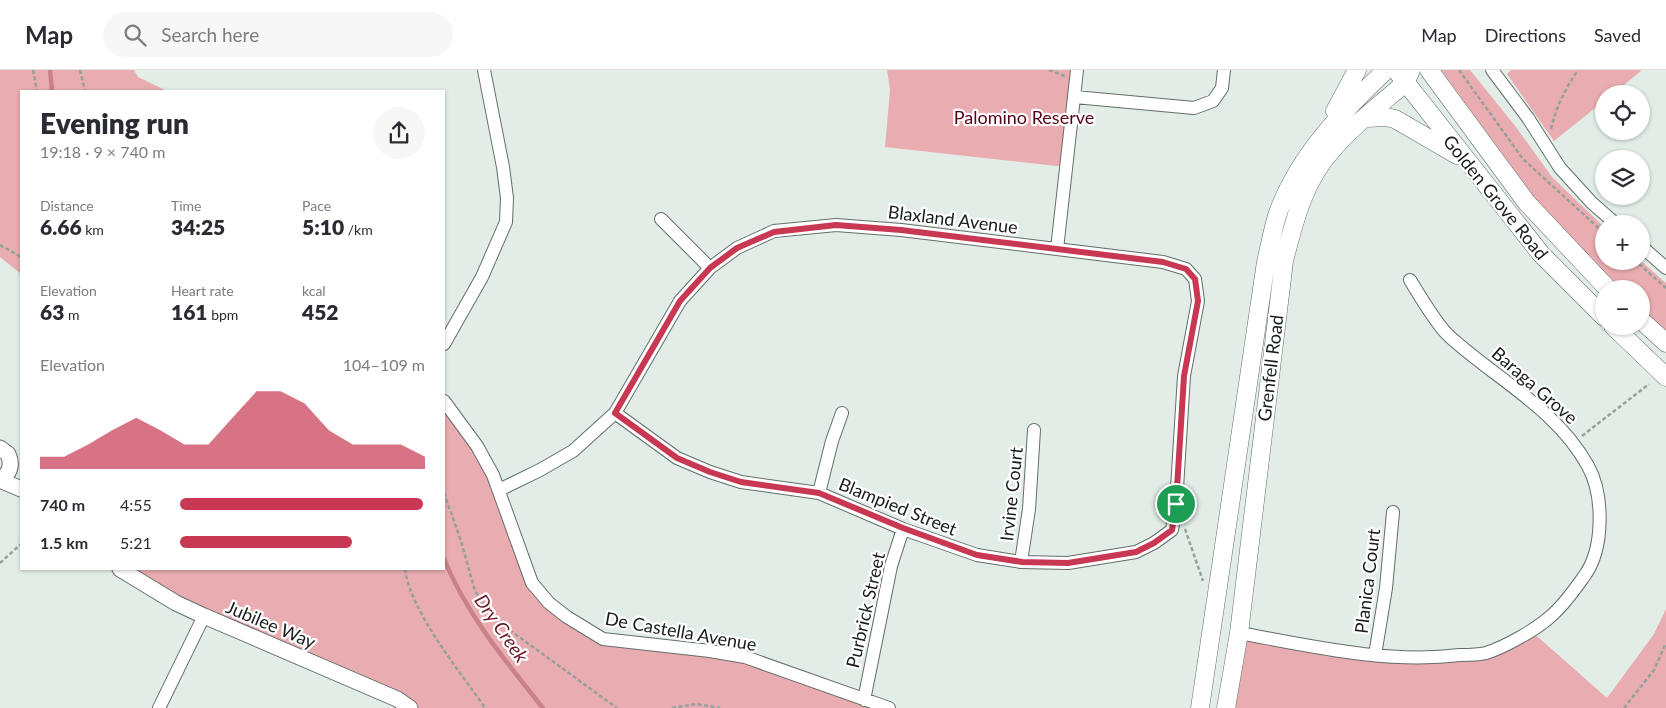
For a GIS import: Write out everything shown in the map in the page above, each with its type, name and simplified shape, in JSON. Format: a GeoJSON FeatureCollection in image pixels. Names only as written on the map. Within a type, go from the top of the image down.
{"type":"FeatureCollection","features":[{"type":"Feature","properties":{"kind":"main road"},"geometry":{"type":"LineString","coordinates":[[1319,140],[1357,70]]}},
{"type":"Feature","properties":{"kind":"main road","name":"Grenfell Road"},"geometry":{"type":"LineString","coordinates":[[1200,708],[1268,253],[1282,203],[1302,164],[1319,140],[1338,117],[1386,70]]}},
{"type":"Feature","properties":{"kind":"main road","name":"Golden Grove Road"},"geometry":{"type":"LineString","coordinates":[[1429,70],[1527,203],[1600,280]]}},
{"type":"Feature","properties":{"kind":"main road","name":"Grenfell Road"},"geometry":{"type":"LineString","coordinates":[[1226,708],[1239,632],[1284,261],[1301,201],[1316,172],[1331,150],[1366,118],[1404,74]]}},
{"type":"Feature","properties":{"kind":"main road","name":"Golden Grove Road"},"geometry":{"type":"LineString","coordinates":[[1404,74],[1466,161],[1541,254],[1595,308]]}},
{"type":"Feature","properties":{"kind":"main road"},"geometry":{"type":"LineString","coordinates":[[1366,118],[1386,117],[1406,123],[1466,161]]}},
{"type":"Feature","properties":{"kind":"main road"},"geometry":{"type":"LineString","coordinates":[[1650,328],[1666,343]]}},
{"type":"Feature","properties":{"kind":"main road"},"geometry":{"type":"LineString","coordinates":[[1622,335],[1666,377]]}},
{"type":"Feature","properties":{"kind":"street"},"geometry":{"type":"LineString","coordinates":[[445,342],[482,277],[506,222],[507,198],[503,167],[484,70]]}},
{"type":"Feature","properties":{"kind":"street"},"geometry":{"type":"LineString","coordinates":[[1057,249],[1077,70]]}},
{"type":"Feature","properties":{"kind":"street"},"geometry":{"type":"LineString","coordinates":[[1075,96],[1194,108],[1213,101],[1222,88],[1224,70]]}},
{"type":"Feature","properties":{"kind":"street"},"geometry":{"type":"LineString","coordinates":[[1492,70],[1528,118],[1560,168],[1606,215]]}},
{"type":"Feature","properties":{"kind":"street"},"geometry":{"type":"LineString","coordinates":[[661,219],[710,268]]}},
{"type":"Feature","properties":{"kind":"street","name":"Blaxland Avenue"},"geometry":{"type":"LineString","coordinates":[[499,490],[573,451],[615,413],[680,301],[710,268],[737,248],[774,232],[836,225],[901,230],[1163,262],[1186,269]]}},
{"type":"Feature","properties":{"kind":"street"},"geometry":{"type":"LineString","coordinates":[[1650,254],[1666,268]]}},
{"type":"Feature","properties":{"kind":"street","name":"Blampied Street"},"geometry":{"type":"LineString","coordinates":[[615,413],[677,458],[710,472],[741,482],[819,493],[903,528],[977,555],[1022,562],[1068,563],[1136,552],[1154,543],[1172,530],[1176,504],[1184,376],[1198,301],[1195,279],[1186,269]]}},
{"type":"Feature","properties":{"kind":"street","name":"Baraga Grove"},"geometry":{"type":"LineString","coordinates":[[1239,632],[1375,655],[1434,658],[1486,653],[1513,641],[1551,617],[1571,595],[1590,567],[1600,532],[1598,498],[1589,468],[1569,436],[1529,399],[1447,335],[1410,280]]}},
{"type":"Feature","properties":{"kind":"street","name":"De Castella Avenue"},"geometry":{"type":"LineString","coordinates":[[445,402],[477,446],[493,475],[532,582],[549,603],[603,639],[616,642],[710,651],[745,657],[889,708]]}},
{"type":"Feature","properties":{"kind":"street"},"geometry":{"type":"LineString","coordinates":[[819,493],[832,441],[842,413]]}},
{"type":"Feature","properties":{"kind":"street","name":"Irvine Court"},"geometry":{"type":"LineString","coordinates":[[1022,562],[1029,509],[1034,430]]}},
{"type":"Feature","properties":{"kind":"street"},"geometry":{"type":"LineString","coordinates":[[0,448],[6,452],[10,460],[3,477],[20,487]]}},
{"type":"Feature","properties":{"kind":"street","name":"Planica Court"},"geometry":{"type":"LineString","coordinates":[[1375,655],[1386,588],[1393,512]]}},
{"type":"Feature","properties":{"kind":"street","name":"Purbrick Street"},"geometry":{"type":"LineString","coordinates":[[864,700],[891,566],[903,528]]}},
{"type":"Feature","properties":{"kind":"street","name":"Jubilee Way"},"geometry":{"type":"LineString","coordinates":[[122,570],[176,603],[397,699],[410,708]]}},
{"type":"Feature","properties":{"kind":"street"},"geometry":{"type":"LineString","coordinates":[[159,708],[204,616]]}},
{"type":"Feature","properties":{"kind":"path"},"geometry":{"type":"LineString","coordinates":[[32,70],[37,90]]}},
{"type":"Feature","properties":{"kind":"path"},"geometry":{"type":"LineString","coordinates":[[80,70],[85,90]]}},
{"type":"Feature","properties":{"kind":"path"},"geometry":{"type":"LineString","coordinates":[[1459,70],[1522,159],[1595,225]]}},
{"type":"Feature","properties":{"kind":"path"},"geometry":{"type":"LineString","coordinates":[[1551,129],[1564,92],[1578,70]]}},
{"type":"Feature","properties":{"kind":"path"},"geometry":{"type":"LineString","coordinates":[[0,245],[20,256]]}},
{"type":"Feature","properties":{"kind":"path"},"geometry":{"type":"LineString","coordinates":[[1647,270],[1666,288]]}},
{"type":"Feature","properties":{"kind":"path"},"geometry":{"type":"LineString","coordinates":[[1573,443],[1650,384]]}},
{"type":"Feature","properties":{"kind":"path"},"geometry":{"type":"LineString","coordinates":[[445,496],[461,541],[475,591],[493,618],[617,708]]}},
{"type":"Feature","properties":{"kind":"path"},"geometry":{"type":"LineString","coordinates":[[1176,504],[1205,587]]}},
{"type":"Feature","properties":{"kind":"path"},"geometry":{"type":"LineString","coordinates":[[0,563],[20,545]]}},
{"type":"Feature","properties":{"kind":"path"},"geometry":{"type":"LineString","coordinates":[[405,570],[418,607],[451,660],[485,708]]}},
{"type":"Feature","properties":{"kind":"path"},"geometry":{"type":"LineString","coordinates":[[1624,708],[1654,670],[1666,643]]}},
{"type":"Feature","properties":{"kind":"path"},"geometry":{"type":"LineString","coordinates":[[672,708],[696,704],[720,708]]}},
{"type":"Feature","properties":{"kind":"green space"},"geometry":{"type":"Polygon","coordinates":[[[0,70],[134,70],[138,77],[165,90],[20,90],[20,273],[0,257],[0,70]]]}},
{"type":"Feature","properties":{"kind":"green space","name":"Palomino Reserve"},"geometry":{"type":"Polygon","coordinates":[[[887,70],[1075,70],[1066,167],[885,147],[890,90],[887,70]]]}},
{"type":"Feature","properties":{"kind":"green space"},"geometry":{"type":"Polygon","coordinates":[[[1441,70],[1470,70],[1516,127],[1552,177],[1595,218],[1595,267],[1534,200],[1441,70]]]}},
{"type":"Feature","properties":{"kind":"green space"},"geometry":{"type":"Polygon","coordinates":[[[1511,70],[1642,70],[1624,85],[1595,85],[1595,108],[1554,141],[1507,74],[1511,70]]]}},
{"type":"Feature","properties":{"kind":"green space"},"geometry":{"type":"Polygon","coordinates":[[[1650,269],[1666,283],[1666,334],[1650,319],[1650,280],[1608,280],[1598,270],[1650,269]]]}},
{"type":"Feature","properties":{"kind":"green space"},"geometry":{"type":"Polygon","coordinates":[[[445,410],[493,475],[532,583],[603,639],[717,652],[893,708],[410,708],[230,627],[133,570],[445,570],[445,410]]]}},
{"type":"Feature","properties":{"kind":"green space"},"geometry":{"type":"Polygon","coordinates":[[[1666,609],[1666,708],[1224,708],[1239,633],[1375,655],[1486,653],[1530,630],[1607,698],[1654,634],[1666,609]]]}},
{"type":"Feature","properties":{"kind":"waterway","name":"Dry Creek"},"geometry":{"type":"LineString","coordinates":[[50,70],[52,90]]}},
{"type":"Feature","properties":{"kind":"waterway","name":"Dry Creek"},"geometry":{"type":"LineString","coordinates":[[445,561],[453,580],[488,637],[543,708]]}},
{"type":"Feature","properties":{"kind":"route"},"geometry":{"type":"LineString","coordinates":[[836,225],[901,230],[1163,262],[1186,269],[1195,279],[1198,301],[1184,376],[1176,504],[1172,530],[1154,543],[1136,552],[1068,563],[1022,562],[977,555],[903,528],[819,493],[741,482],[710,472],[677,458],[615,413],[680,301],[710,268],[737,248],[774,232],[836,225]]}}]}
